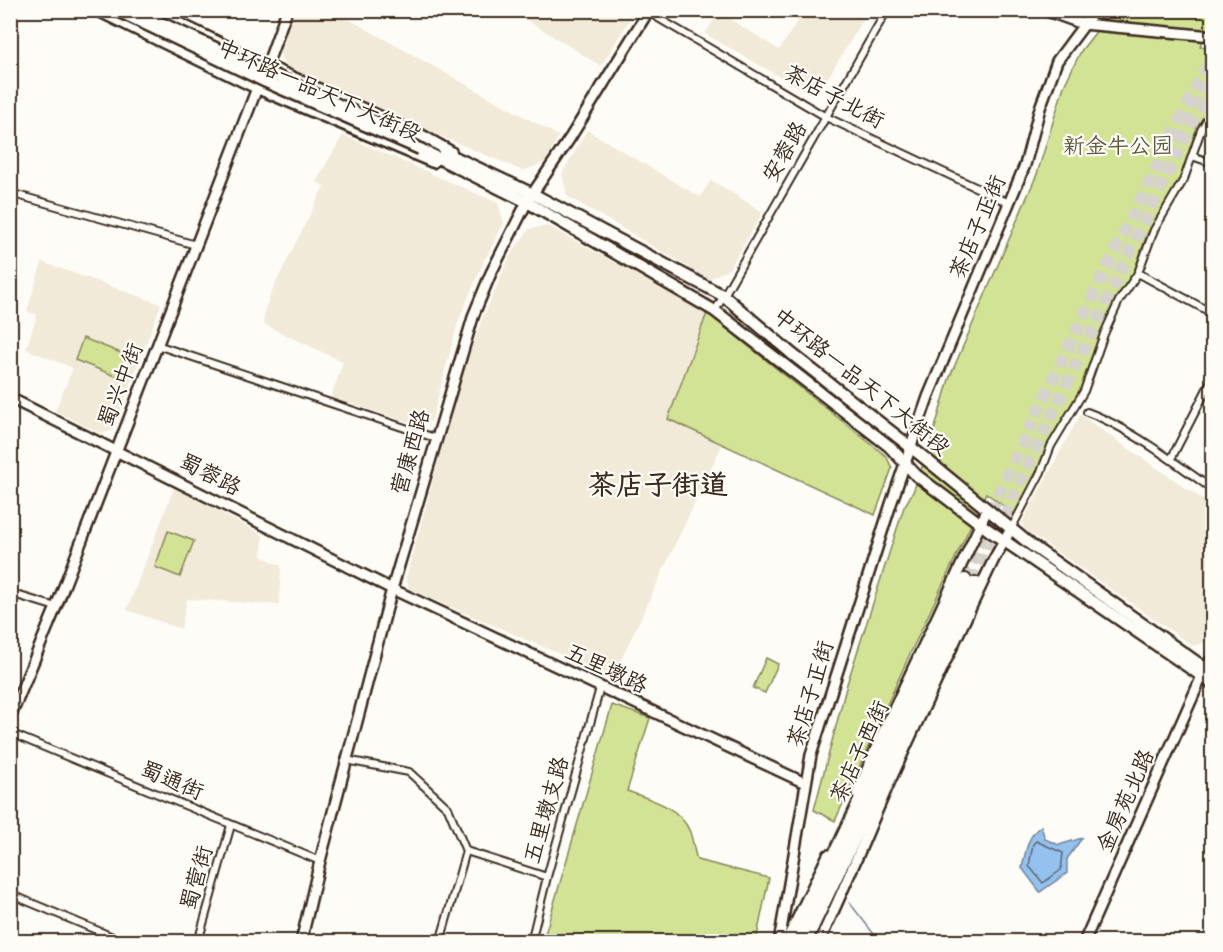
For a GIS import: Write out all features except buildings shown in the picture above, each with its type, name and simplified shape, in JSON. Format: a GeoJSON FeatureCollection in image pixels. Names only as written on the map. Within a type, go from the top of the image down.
{"type":"FeatureCollection","features":[{"type":"Feature","properties":{"kind":"highway","name":"茶店子西街"},"geometry":{"type":"LineString","coordinates":[[793,942],[970,581],[883,774]]}},
{"type":"Feature","properties":{"kind":"highway"},"geometry":{"type":"LineString","coordinates":[[805,942],[883,774]]}},
{"type":"Feature","properties":{"kind":"highway"},"geometry":{"type":"LineString","coordinates":[[813,942],[847,867],[854,836]]}},
{"type":"Feature","properties":{"kind":"main road","name":"中环路一品天下大街段"},"geometry":{"type":"LineString","coordinates":[[97,10],[257,88],[411,154],[439,164],[462,164]]}},
{"type":"Feature","properties":{"kind":"main road"},"geometry":{"type":"LineString","coordinates":[[116,10],[266,82],[422,146]]}},
{"type":"Feature","properties":{"kind":"main road"},"geometry":{"type":"LineString","coordinates":[[133,10],[422,146]]}},
{"type":"Feature","properties":{"kind":"main road","name":"中环路一品天下大街段"},"geometry":{"type":"LineString","coordinates":[[151,10],[267,66],[444,146],[462,164]]}},
{"type":"Feature","properties":{"kind":"main road","name":"中环路一品天下大街段"},"geometry":{"type":"LineString","coordinates":[[422,146],[724,296],[792,354],[1031,545],[1207,672],[1212,683]]}},
{"type":"Feature","properties":{"kind":"main road","name":"中环路一品天下大街段"},"geometry":{"type":"LineString","coordinates":[[530,198],[715,310],[889,446],[916,475],[1004,541],[1207,672]]}},
{"type":"Feature","properties":{"kind":"street","name":"蜀兴中街"},"geometry":{"type":"LineString","coordinates":[[10,718],[56,607],[287,10]]}},
{"type":"Feature","properties":{"kind":"street","name":"安蓉路"},"geometry":{"type":"LineString","coordinates":[[715,310],[887,10]]}},
{"type":"Feature","properties":{"kind":"street"},"geometry":{"type":"LineString","coordinates":[[1044,10],[1083,24],[1212,35]]}},
{"type":"Feature","properties":{"kind":"street"},"geometry":{"type":"LineString","coordinates":[[1083,24],[1095,10]]}},
{"type":"Feature","properties":{"kind":"street","name":"茶店子北街"},"geometry":{"type":"LineString","coordinates":[[649,11],[826,117],[1009,203]]}},
{"type":"Feature","properties":{"kind":"street","name":"营康西路"},"geometry":{"type":"LineString","coordinates":[[301,942],[346,760],[392,589],[435,438],[474,314],[491,273],[530,198],[649,11]]}},
{"type":"Feature","properties":{"kind":"street","name":"茶店子正街"},"geometry":{"type":"LineString","coordinates":[[777,939],[811,755],[905,464],[937,376],[1025,165],[1040,108],[1057,61],[1083,24]]}},
{"type":"Feature","properties":{"kind":"street"},"geometry":{"type":"LineString","coordinates":[[857,856],[1004,541],[1041,472],[1051,446],[1084,392],[1104,334],[1119,301],[1138,273],[1154,230],[1184,180],[1201,130],[1212,111]]}},
{"type":"Feature","properties":{"kind":"street"},"geometry":{"type":"LineString","coordinates":[[1192,156],[1212,163]]}},
{"type":"Feature","properties":{"kind":"street"},"geometry":{"type":"LineString","coordinates":[[10,193],[195,245]]}},
{"type":"Feature","properties":{"kind":"street"},"geometry":{"type":"LineString","coordinates":[[1138,273],[1212,313]]}},
{"type":"Feature","properties":{"kind":"street"},"geometry":{"type":"LineString","coordinates":[[157,345],[435,438]]}},
{"type":"Feature","properties":{"kind":"street"},"geometry":{"type":"LineString","coordinates":[[1171,459],[1212,379]]}},
{"type":"Feature","properties":{"kind":"street","name":"蜀蓉路"},"geometry":{"type":"LineString","coordinates":[[11,399],[392,589]]}},
{"type":"Feature","properties":{"kind":"street"},"geometry":{"type":"LineString","coordinates":[[1087,412],[1100,417],[1171,459],[1212,489]]}},
{"type":"Feature","properties":{"kind":"street"},"geometry":{"type":"LineString","coordinates":[[786,942],[859,790],[878,743],[987,510]]}},
{"type":"Feature","properties":{"kind":"street","name":"五里墩路"},"geometry":{"type":"LineString","coordinates":[[392,589],[805,783]]}},
{"type":"Feature","properties":{"kind":"street"},"geometry":{"type":"LineString","coordinates":[[10,593],[56,607]]}},
{"type":"Feature","properties":{"kind":"street"},"geometry":{"type":"LineString","coordinates":[[1207,672],[1212,653]]}},
{"type":"Feature","properties":{"kind":"street","name":"金房苑北路"},"geometry":{"type":"LineString","coordinates":[[1084,942],[1207,672]]}},
{"type":"Feature","properties":{"kind":"street","name":"五里墩支路"},"geometry":{"type":"LineString","coordinates":[[531,942],[547,876],[600,688]]}},
{"type":"Feature","properties":{"kind":"street","name":"蜀通街"},"geometry":{"type":"LineString","coordinates":[[10,733],[320,861]]}},
{"type":"Feature","properties":{"kind":"street"},"geometry":{"type":"LineString","coordinates":[[346,760],[409,772],[448,808],[466,851],[440,942]]}},
{"type":"Feature","properties":{"kind":"street"},"geometry":{"type":"LineString","coordinates":[[819,942],[857,856],[883,774]]}},
{"type":"Feature","properties":{"kind":"street","name":"蜀营街"},"geometry":{"type":"LineString","coordinates":[[198,942],[231,825]]}},
{"type":"Feature","properties":{"kind":"street"},"geometry":{"type":"LineString","coordinates":[[466,851],[547,876]]}},
{"type":"Feature","properties":{"kind":"street"},"geometry":{"type":"LineString","coordinates":[[10,894],[125,942]]}},
{"type":"Feature","properties":{"kind":"shaded area"},"geometry":{"type":"Polygon","coordinates":[[[295,11],[334,11],[559,136],[545,162],[523,171],[287,70],[278,50],[295,11]]]}},
{"type":"Feature","properties":{"kind":"shaded area"},"geometry":{"type":"Polygon","coordinates":[[[512,11],[635,11],[601,66],[512,11]]]}},
{"type":"Feature","properties":{"kind":"shaded area"},"geometry":{"type":"Polygon","coordinates":[[[804,11],[869,11],[820,90],[807,92],[705,34],[719,12],[779,50],[804,11]]]}},
{"type":"Feature","properties":{"kind":"shaded area"},"geometry":{"type":"Polygon","coordinates":[[[587,130],[700,197],[711,180],[763,212],[729,269],[709,279],[567,196],[562,174],[587,130]]]}},
{"type":"Feature","properties":{"kind":"shaded area"},"geometry":{"type":"Polygon","coordinates":[[[343,135],[498,203],[504,223],[483,263],[458,322],[432,420],[417,425],[331,397],[343,362],[263,324],[265,309],[272,291],[324,186],[316,182],[343,135]]]}},
{"type":"Feature","properties":{"kind":"shaded area"},"geometry":{"type":"Polygon","coordinates":[[[548,226],[707,313],[668,419],[722,445],[613,677],[409,589],[406,578],[462,375],[482,320],[510,256],[529,229],[548,226]]]}},
{"type":"Feature","properties":{"kind":"shaded area"},"geometry":{"type":"Polygon","coordinates":[[[42,262],[161,304],[113,430],[102,434],[55,411],[73,368],[26,349],[37,315],[27,311],[42,262]]]}},
{"type":"Feature","properties":{"kind":"shaded area"},"geometry":{"type":"Polygon","coordinates":[[[1080,415],[1212,506],[1212,632],[1209,641],[1193,646],[1024,529],[1022,523],[1080,415]]]}},
{"type":"Feature","properties":{"kind":"shaded area"},"geometry":{"type":"Polygon","coordinates":[[[174,488],[263,535],[262,556],[281,566],[279,605],[187,599],[181,629],[127,610],[174,488]]]}},
{"type":"Feature","properties":{"kind":"green space","name":"新金牛公园"},"geometry":{"type":"Polygon","coordinates":[[[1112,11],[1212,11],[1212,21],[1200,46],[1212,48],[1212,103],[1197,127],[1179,181],[1147,234],[1134,272],[1117,296],[1107,317],[1082,388],[1053,436],[1032,484],[1014,514],[986,493],[908,658],[835,821],[814,810],[847,684],[904,507],[913,492],[930,445],[949,379],[1037,174],[1064,86],[1081,51],[1112,11]]]}},
{"type":"Feature","properties":{"kind":"green space"},"geometry":{"type":"Polygon","coordinates":[[[707,313],[886,456],[892,468],[875,515],[668,419],[707,313]]]}},
{"type":"Feature","properties":{"kind":"green space"},"geometry":{"type":"Polygon","coordinates":[[[83,338],[126,355],[118,377],[75,360],[83,338]]]}},
{"type":"Feature","properties":{"kind":"green space"},"geometry":{"type":"Polygon","coordinates":[[[168,531],[194,541],[180,577],[155,567],[168,531]]]}},
{"type":"Feature","properties":{"kind":"green space"},"geometry":{"type":"Polygon","coordinates":[[[766,658],[778,664],[765,693],[753,688],[766,658]]]}},
{"type":"Feature","properties":{"kind":"green space"},"geometry":{"type":"Polygon","coordinates":[[[612,705],[650,718],[627,791],[663,805],[679,816],[690,832],[697,860],[769,878],[756,941],[543,941],[612,705]]]}},
{"type":"Feature","properties":{"kind":"water"},"geometry":{"type":"Polygon","coordinates":[[[1041,826],[1045,839],[1059,845],[1082,838],[1067,859],[1067,873],[1040,892],[1022,868],[1030,839],[1041,826]]]}},
{"type":"Feature","properties":{"kind":"waterway"},"geometry":{"type":"LineString","coordinates":[[849,902],[880,942]]}},
{"type":"Feature","properties":{"kind":"tunnel"},"geometry":{"type":"LineString","coordinates":[[965,580],[1001,488],[1212,56]]}},
{"type":"Feature","properties":{"kind":"tunnel"},"geometry":{"type":"LineString","coordinates":[[975,583],[1013,497],[1212,80]]}},
{"type":"Feature","properties":{"kind":"district","name":"茶店子街道"},"geometry":{"type":"Point","coordinates":[658,485]}}]}
